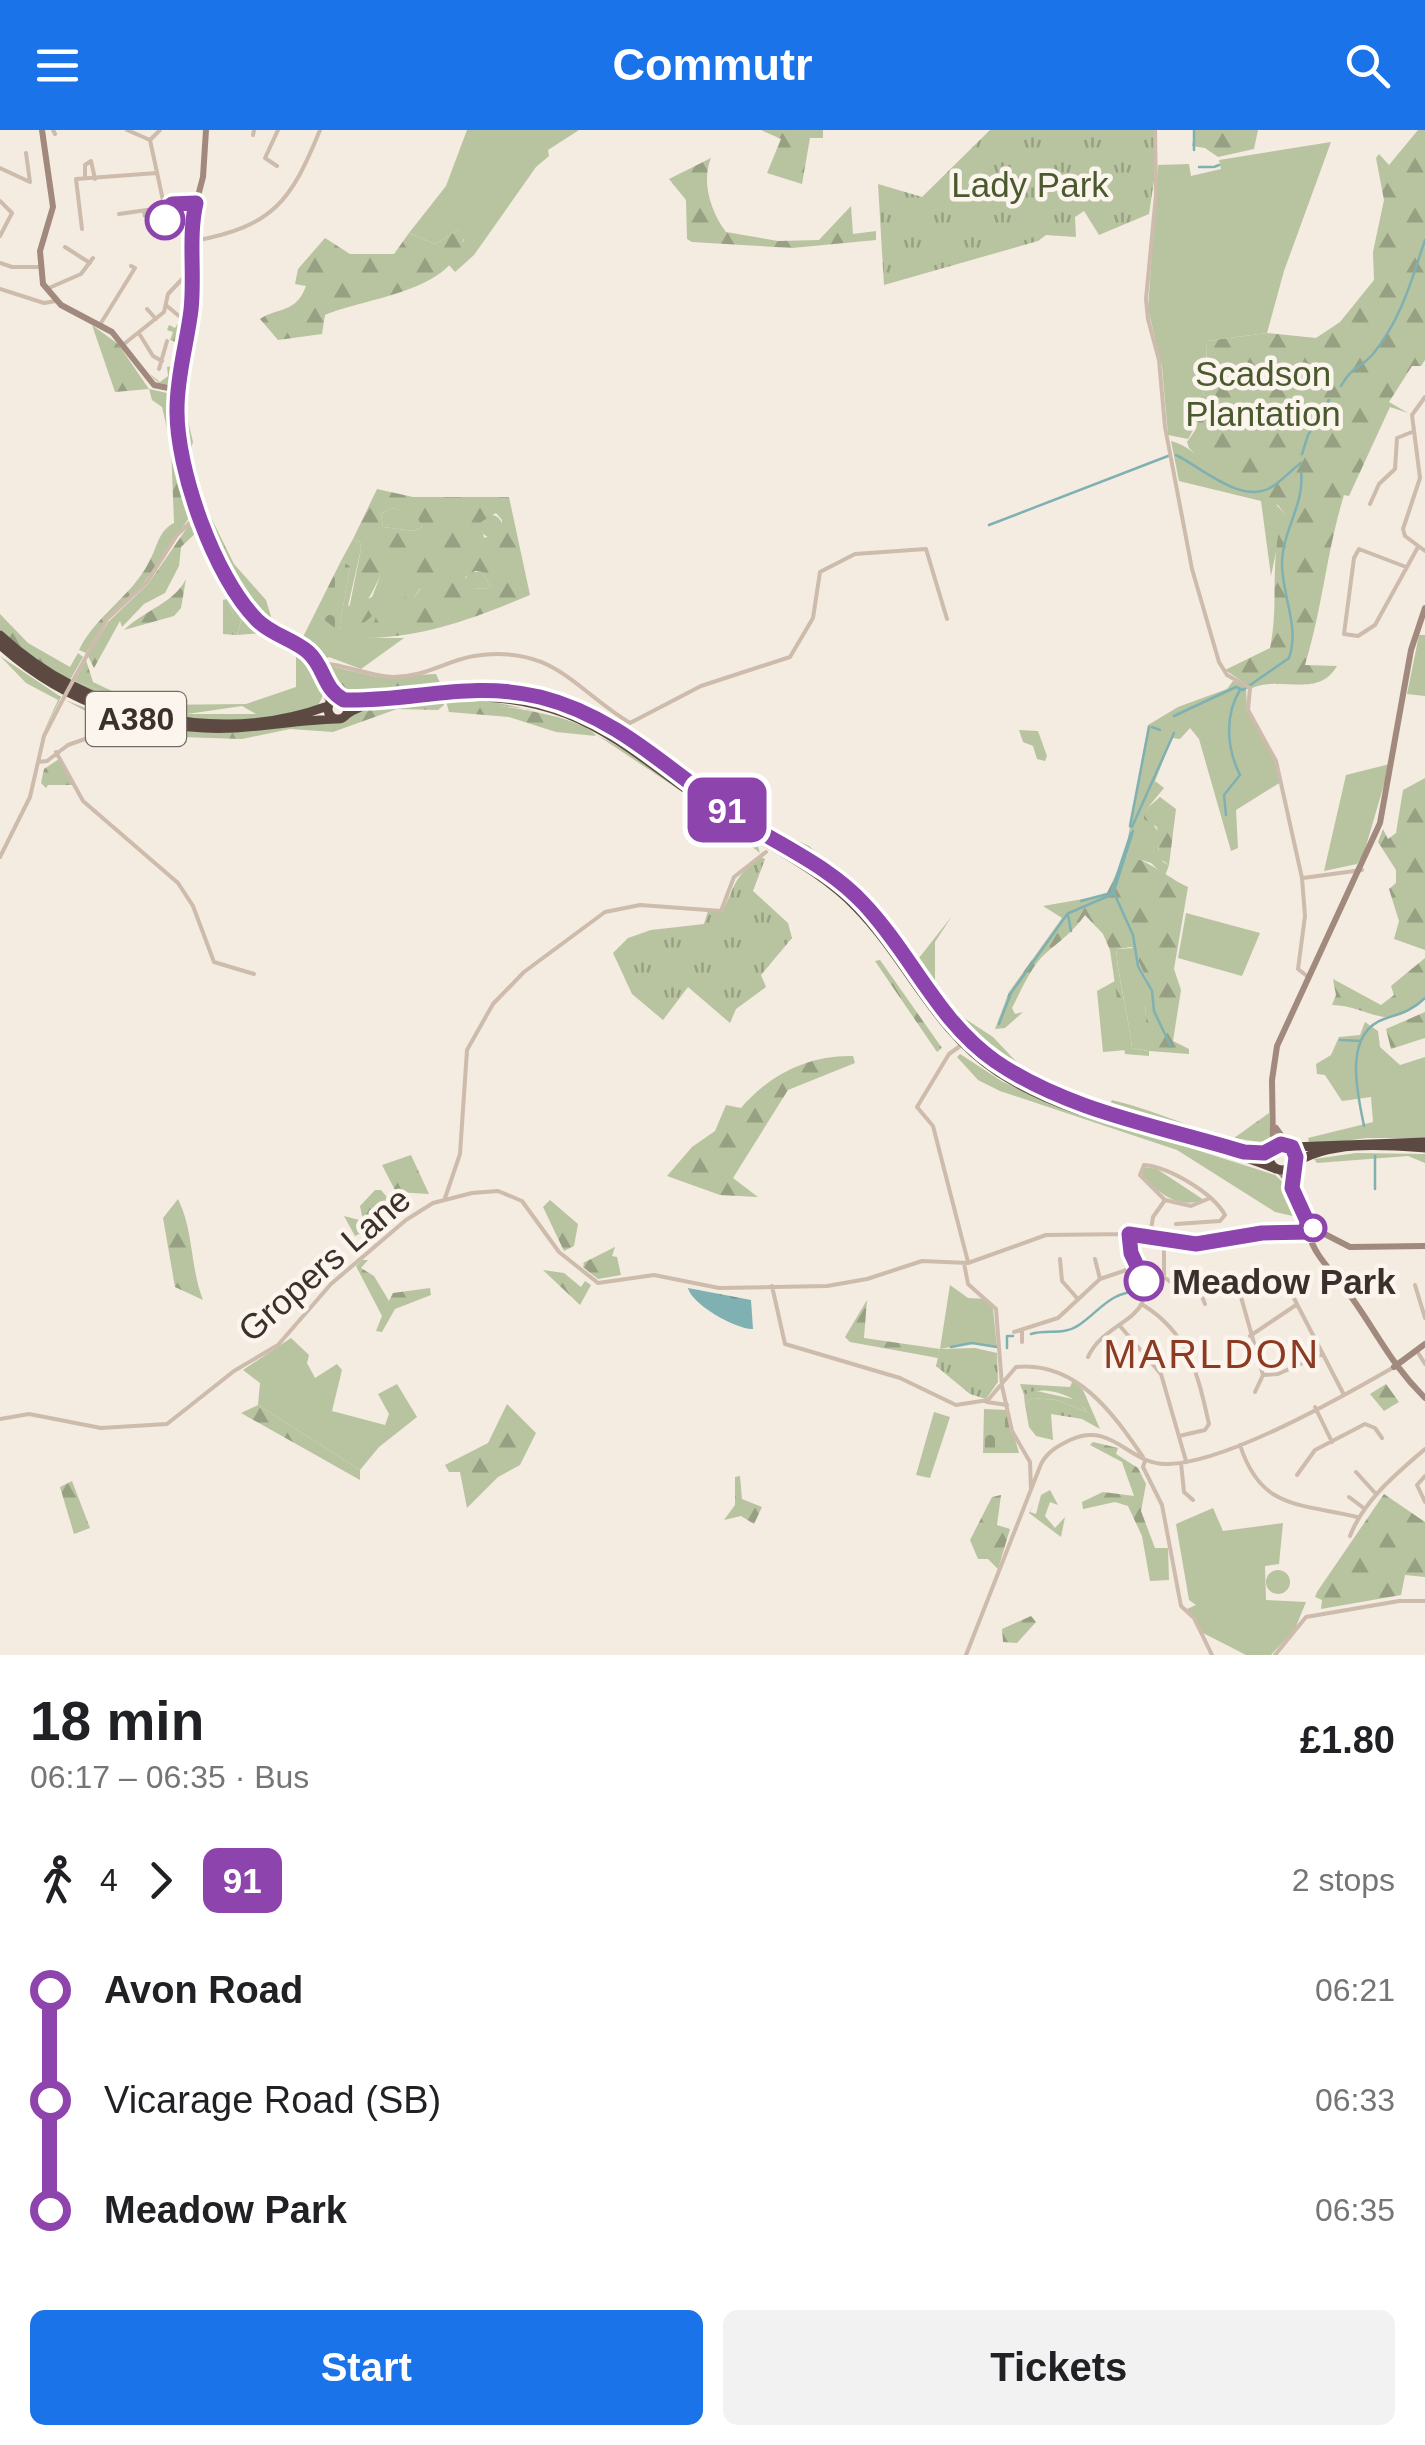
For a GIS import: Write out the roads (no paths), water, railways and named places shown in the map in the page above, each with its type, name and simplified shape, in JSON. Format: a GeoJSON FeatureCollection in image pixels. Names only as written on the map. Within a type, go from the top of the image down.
{"type":"FeatureCollection","features":[{"type":"Feature","properties":{"kind":"highway","name":"A380"},"geometry":{"type":"LineString","coordinates":[[0,636],[62,682],[137,713],[219,722],[296,715],[329,705]]}},
{"type":"Feature","properties":{"kind":"highway","name":"A380"},"geometry":{"type":"LineString","coordinates":[[0,645],[78,699],[148,722],[210,728],[341,717],[364,705],[457,696],[502,698],[550,707],[624,741],[762,840],[832,884],[873,925],[932,1010],[963,1044],[996,1070],[1053,1100],[1277,1170]]}},
{"type":"Feature","properties":{"kind":"highway"},"geometry":{"type":"LineString","coordinates":[[341,717],[329,705],[343,700],[486,689],[545,698],[595,717],[636,741],[740,819],[843,884],[882,925],[944,1014],[1009,1070],[1054,1092],[1252,1154],[1290,1146],[1425,1145]]}},
{"type":"Feature","properties":{"kind":"highway"},"geometry":{"type":"LineString","coordinates":[[341,717],[343,700]]}},
{"type":"Feature","properties":{"kind":"highway"},"geometry":{"type":"LineString","coordinates":[[762,840],[766,852],[789,855]]}},
{"type":"Feature","properties":{"kind":"highway"},"geometry":{"type":"LineString","coordinates":[[1272,1148],[1268,1158],[1277,1170],[1312,1154],[1334,1150],[1425,1145]]}},
{"type":"Feature","properties":{"kind":"highway"},"geometry":{"type":"LineString","coordinates":[[1290,1146],[1292,1166]]}},
{"type":"Feature","properties":{"kind":"street"},"geometry":{"type":"LineString","coordinates":[[127,130],[150,140]]}},
{"type":"Feature","properties":{"kind":"street"},"geometry":{"type":"LineString","coordinates":[[150,140],[160,130]]}},
{"type":"Feature","properties":{"kind":"street"},"geometry":{"type":"LineString","coordinates":[[206,130],[196,203],[191,314],[178,390],[179,448],[200,513],[246,608],[268,630],[308,652],[319,664],[329,705]]}},
{"type":"Feature","properties":{"kind":"street"},"geometry":{"type":"LineString","coordinates":[[193,242],[217,236],[282,205],[297,183],[320,130]]}},
{"type":"Feature","properties":{"kind":"street"},"geometry":{"type":"LineString","coordinates":[[1154,130],[1155,212],[1146,298],[1160,364],[1171,457],[1192,569],[1219,662],[1226,675],[1250,688],[1248,710],[1267,740],[1283,782],[1306,912],[1298,969],[1307,976]]}},
{"type":"Feature","properties":{"kind":"street"},"geometry":{"type":"LineString","coordinates":[[54,132],[42,132],[53,207],[39,267],[47,290],[56,300],[101,323],[124,344],[154,386],[178,390]]}},
{"type":"Feature","properties":{"kind":"street"},"geometry":{"type":"LineString","coordinates":[[276,166],[263,161],[277,133],[288,138]]}},
{"type":"Feature","properties":{"kind":"street"},"geometry":{"type":"LineString","coordinates":[[150,140],[164,206]]}},
{"type":"Feature","properties":{"kind":"street"},"geometry":{"type":"LineString","coordinates":[[0,168],[30,182],[26,153]]}},
{"type":"Feature","properties":{"kind":"street"},"geometry":{"type":"LineString","coordinates":[[85,179],[85,165],[92,160],[95,179]]}},
{"type":"Feature","properties":{"kind":"street"},"geometry":{"type":"LineString","coordinates":[[80,227],[76,178],[157,173]]}},
{"type":"Feature","properties":{"kind":"street"},"geometry":{"type":"LineString","coordinates":[[0,201],[12,213],[0,236]]}},
{"type":"Feature","properties":{"kind":"street"},"geometry":{"type":"LineString","coordinates":[[119,214],[196,203]]}},
{"type":"Feature","properties":{"kind":"street"},"geometry":{"type":"LineString","coordinates":[[155,208],[156,216],[167,220],[172,204]]}},
{"type":"Feature","properties":{"kind":"street"},"geometry":{"type":"LineString","coordinates":[[47,290],[81,274],[91,260],[65,246]]}},
{"type":"Feature","properties":{"kind":"street"},"geometry":{"type":"LineString","coordinates":[[0,262],[12,268],[39,267]]}},
{"type":"Feature","properties":{"kind":"street"},"geometry":{"type":"LineString","coordinates":[[101,323],[133,267],[142,266]]}},
{"type":"Feature","properties":{"kind":"street"},"geometry":{"type":"LineString","coordinates":[[124,344],[156,319],[167,306],[168,294],[186,275]]}},
{"type":"Feature","properties":{"kind":"street"},"geometry":{"type":"LineString","coordinates":[[177,284],[182,290]]}},
{"type":"Feature","properties":{"kind":"street"},"geometry":{"type":"LineString","coordinates":[[0,289],[44,303],[56,300]]}},
{"type":"Feature","properties":{"kind":"street"},"geometry":{"type":"LineString","coordinates":[[167,306],[179,316]]}},
{"type":"Feature","properties":{"kind":"street"},"geometry":{"type":"LineString","coordinates":[[147,310],[156,319]]}},
{"type":"Feature","properties":{"kind":"street"},"geometry":{"type":"LineString","coordinates":[[138,333],[153,356],[162,361]]}},
{"type":"Feature","properties":{"kind":"street"},"geometry":{"type":"LineString","coordinates":[[159,369],[164,344]]}},
{"type":"Feature","properties":{"kind":"street"},"geometry":{"type":"LineString","coordinates":[[1425,398],[1415,409],[1412,432],[1422,458],[1418,487],[1403,528],[1425,551]]}},
{"type":"Feature","properties":{"kind":"street"},"geometry":{"type":"LineString","coordinates":[[1370,504],[1379,484],[1395,468],[1397,438],[1412,432]]}},
{"type":"Feature","properties":{"kind":"street"},"geometry":{"type":"LineString","coordinates":[[0,857],[30,797],[44,736],[107,619],[147,582],[178,535],[200,513]]}},
{"type":"Feature","properties":{"kind":"street"},"geometry":{"type":"LineString","coordinates":[[1406,568],[1359,549],[1354,558],[1344,634],[1358,636],[1375,626],[1418,547]]}},
{"type":"Feature","properties":{"kind":"street"},"geometry":{"type":"LineString","coordinates":[[319,664],[396,677],[439,670],[471,656],[516,656],[564,672],[630,724],[701,686],[790,657],[812,618],[820,572],[855,554],[926,549],[948,619]]}},
{"type":"Feature","properties":{"kind":"street"},"geometry":{"type":"LineString","coordinates":[[1272,1148],[1275,1052],[1307,976],[1362,870],[1390,788],[1408,664],[1425,608]]}},
{"type":"Feature","properties":{"kind":"street"},"geometry":{"type":"LineString","coordinates":[[327,686],[343,700]]}},
{"type":"Feature","properties":{"kind":"street"},"geometry":{"type":"LineString","coordinates":[[38,762],[116,728]]}},
{"type":"Feature","properties":{"kind":"street"},"geometry":{"type":"LineString","coordinates":[[56,752],[83,802],[178,883],[193,906],[214,962],[254,974]]}},
{"type":"Feature","properties":{"kind":"street"},"geometry":{"type":"LineString","coordinates":[[446,1200],[444,1192],[460,1154],[467,1050],[493,1004],[524,972],[605,912],[640,905],[720,911],[734,876],[766,852]]}},
{"type":"Feature","properties":{"kind":"street"},"geometry":{"type":"LineString","coordinates":[[1302,878],[1362,870]]}},
{"type":"Feature","properties":{"kind":"street"},"geometry":{"type":"LineString","coordinates":[[963,1044],[949,1054],[917,1107],[933,1126],[968,1284],[996,1309],[1002,1335],[1002,1380],[1017,1445],[1030,1462],[1032,1495]]}},
{"type":"Feature","properties":{"kind":"street"},"geometry":{"type":"LineString","coordinates":[[1275,1127],[1290,1146]]}},
{"type":"Feature","properties":{"kind":"street"},"geometry":{"type":"LineString","coordinates":[[1176,1224],[1224,1218],[1224,1212],[1210,1198],[1158,1167],[1141,1166],[1140,1175],[1165,1200],[1191,1206],[1210,1198]]}},
{"type":"Feature","properties":{"kind":"street"},"geometry":{"type":"LineString","coordinates":[[1292,1166],[1292,1188]]}},
{"type":"Feature","properties":{"kind":"street"},"geometry":{"type":"LineString","coordinates":[[1277,1170],[1292,1188],[1312,1245],[1354,1300],[1394,1366],[1425,1398]]}},
{"type":"Feature","properties":{"kind":"street","name":"Gropers Lane"},"geometry":{"type":"LineString","coordinates":[[0,1419],[29,1414],[102,1428],[167,1424],[234,1371],[278,1345],[331,1284],[406,1220],[446,1200],[492,1190],[514,1196],[559,1252],[591,1282],[654,1275],[719,1288],[848,1284],[922,1261],[966,1263],[1046,1235],[1129,1234]]}},
{"type":"Feature","properties":{"kind":"street"},"geometry":{"type":"LineString","coordinates":[[1152,1236],[1153,1217],[1165,1200]]}},
{"type":"Feature","properties":{"kind":"street"},"geometry":{"type":"LineString","coordinates":[[1117,1235],[1196,1244],[1308,1229],[1350,1247],[1425,1246]]}},
{"type":"Feature","properties":{"kind":"street"},"geometry":{"type":"LineString","coordinates":[[1088,1357],[1096,1340],[1120,1326],[1143,1305],[1146,1290],[1129,1234]]}},
{"type":"Feature","properties":{"kind":"street"},"geometry":{"type":"LineString","coordinates":[[1164,1238],[1164,1277],[1172,1284],[1197,1284],[1205,1304]]}},
{"type":"Feature","properties":{"kind":"street"},"geometry":{"type":"LineString","coordinates":[[1058,1261],[1062,1281],[1078,1299]]}},
{"type":"Feature","properties":{"kind":"street"},"geometry":{"type":"LineString","coordinates":[[1097,1262],[1100,1278]]}},
{"type":"Feature","properties":{"kind":"street"},"geometry":{"type":"LineString","coordinates":[[1014,1332],[1058,1318],[1100,1278],[1138,1266]]}},
{"type":"Feature","properties":{"kind":"street"},"geometry":{"type":"LineString","coordinates":[[1256,1392],[1263,1375],[1241,1300],[1250,1284],[1285,1281],[1343,1393]]}},
{"type":"Feature","properties":{"kind":"street"},"geometry":{"type":"LineString","coordinates":[[1415,1285],[1425,1318]]}},
{"type":"Feature","properties":{"kind":"street"},"geometry":{"type":"LineString","coordinates":[[772,1286],[785,1344],[900,1378],[956,1405],[1007,1405]]}},
{"type":"Feature","properties":{"kind":"street"},"geometry":{"type":"LineString","coordinates":[[1250,1336],[1298,1304]]}},
{"type":"Feature","properties":{"kind":"street"},"geometry":{"type":"LineString","coordinates":[[1143,1305],[1178,1336],[1196,1372],[1209,1424],[1205,1430],[1180,1436]]}},
{"type":"Feature","properties":{"kind":"street"},"geometry":{"type":"LineString","coordinates":[[1120,1326],[1160,1374],[1180,1436],[1184,1492],[1193,1500]]}},
{"type":"Feature","properties":{"kind":"street"},"geometry":{"type":"LineString","coordinates":[[1022,1330],[1022,1342]]}},
{"type":"Feature","properties":{"kind":"street"},"geometry":{"type":"LineString","coordinates":[[966,1655],[1046,1455],[1080,1436],[1105,1434],[1145,1461],[1183,1462],[1240,1444],[1394,1366],[1425,1344]]}},
{"type":"Feature","properties":{"kind":"street"},"geometry":{"type":"LineString","coordinates":[[1416,1350],[1425,1364]]}},
{"type":"Feature","properties":{"kind":"street"},"geometry":{"type":"LineString","coordinates":[[1263,1375],[1278,1374],[1322,1354]]}},
{"type":"Feature","properties":{"kind":"street"},"geometry":{"type":"LineString","coordinates":[[984,1402],[1016,1366],[1075,1379],[1145,1461]]}},
{"type":"Feature","properties":{"kind":"street"},"geometry":{"type":"LineString","coordinates":[[1315,1407],[1332,1442]]}},
{"type":"Feature","properties":{"kind":"street"},"geometry":{"type":"LineString","coordinates":[[1298,1475],[1316,1450],[1368,1423],[1382,1438]]}},
{"type":"Feature","properties":{"kind":"street"},"geometry":{"type":"LineString","coordinates":[[1240,1444],[1249,1472],[1270,1496],[1357,1518]]}},
{"type":"Feature","properties":{"kind":"street"},"geometry":{"type":"LineString","coordinates":[[1350,1536],[1364,1509],[1425,1449]]}},
{"type":"Feature","properties":{"kind":"street"},"geometry":{"type":"LineString","coordinates":[[1145,1461],[1142,1467],[1162,1505],[1181,1606],[1194,1618],[1206,1652],[1212,1655]]}},
{"type":"Feature","properties":{"kind":"street"},"geometry":{"type":"LineString","coordinates":[[1356,1472],[1377,1494]]}},
{"type":"Feature","properties":{"kind":"street"},"geometry":{"type":"LineString","coordinates":[[1418,1485],[1425,1476]]}},
{"type":"Feature","properties":{"kind":"street"},"geometry":{"type":"LineString","coordinates":[[1409,1484],[1418,1485]]}},
{"type":"Feature","properties":{"kind":"street"},"geometry":{"type":"LineString","coordinates":[[1418,1485],[1425,1502]]}},
{"type":"Feature","properties":{"kind":"street"},"geometry":{"type":"LineString","coordinates":[[1349,1497],[1364,1509]]}},
{"type":"Feature","properties":{"kind":"street"},"geometry":{"type":"LineString","coordinates":[[1275,1655],[1306,1617],[1400,1601],[1425,1601]]}},
{"type":"Feature","properties":{"kind":"water"},"geometry":{"type":"Polygon","coordinates":[[[688,1288],[751,1300],[753,1329],[716,1315],[697,1301],[688,1288]]]}},
{"type":"Feature","properties":{"kind":"waterway"},"geometry":{"type":"LineString","coordinates":[[1194,130],[1194,150]]}},
{"type":"Feature","properties":{"kind":"waterway"},"geometry":{"type":"LineString","coordinates":[[1214,167],[1219,165]]}},
{"type":"Feature","properties":{"kind":"waterway"},"geometry":{"type":"LineString","coordinates":[[1199,167],[1212,167]]}},
{"type":"Feature","properties":{"kind":"waterway"},"geometry":{"type":"LineString","coordinates":[[1341,386],[1373,354],[1391,327],[1425,240]]}},
{"type":"Feature","properties":{"kind":"waterway"},"geometry":{"type":"LineString","coordinates":[[1302,454],[1308,435],[1329,400]]}},
{"type":"Feature","properties":{"kind":"waterway"},"geometry":{"type":"LineString","coordinates":[[1176,455],[1234,488],[1258,492],[1278,483],[1301,463]]}},
{"type":"Feature","properties":{"kind":"waterway"},"geometry":{"type":"LineString","coordinates":[[989,525],[1168,456]]}},
{"type":"Feature","properties":{"kind":"waterway"},"geometry":{"type":"LineString","coordinates":[[1174,716],[1236,687],[1243,690],[1289,658],[1293,635],[1282,564],[1300,495],[1301,472]]}},
{"type":"Feature","properties":{"kind":"waterway"},"geometry":{"type":"LineString","coordinates":[[1226,815],[1224,795],[1240,775],[1229,732],[1231,711],[1240,690]]}},
{"type":"Feature","properties":{"kind":"waterway"},"geometry":{"type":"LineString","coordinates":[[1130,826],[1149,727]]}},
{"type":"Feature","properties":{"kind":"waterway"},"geometry":{"type":"LineString","coordinates":[[1152,727],[1160,730]]}},
{"type":"Feature","properties":{"kind":"waterway"},"geometry":{"type":"LineString","coordinates":[[1132,827],[1174,733]]}},
{"type":"Feature","properties":{"kind":"waterway"},"geometry":{"type":"LineString","coordinates":[[1069,913],[1113,894],[1133,831]]}},
{"type":"Feature","properties":{"kind":"waterway"},"geometry":{"type":"LineString","coordinates":[[1081,901],[1111,893],[1131,833]]}},
{"type":"Feature","properties":{"kind":"waterway"},"geometry":{"type":"LineString","coordinates":[[1114,893],[1133,935],[1138,966],[1152,991],[1154,1011],[1171,1047]]}},
{"type":"Feature","properties":{"kind":"waterway"},"geometry":{"type":"LineString","coordinates":[[999,1024],[1011,993],[1068,913]]}},
{"type":"Feature","properties":{"kind":"waterway"},"geometry":{"type":"LineString","coordinates":[[1068,915],[1071,931]]}},
{"type":"Feature","properties":{"kind":"waterway"},"geometry":{"type":"LineString","coordinates":[[1364,1126],[1356,1066],[1362,1038],[1371,1027],[1411,1009],[1425,998]]}},
{"type":"Feature","properties":{"kind":"waterway"},"geometry":{"type":"LineString","coordinates":[[1340,1040],[1361,1041]]}},
{"type":"Feature","properties":{"kind":"waterway"},"geometry":{"type":"LineString","coordinates":[[1375,1156],[1375,1189]]}},
{"type":"Feature","properties":{"kind":"waterway"},"geometry":{"type":"LineString","coordinates":[[1150,1290],[1162,1289]]}},
{"type":"Feature","properties":{"kind":"waterway"},"geometry":{"type":"LineString","coordinates":[[1031,1334],[1073,1328],[1120,1295],[1140,1291]]}},
{"type":"Feature","properties":{"kind":"waterway"},"geometry":{"type":"LineString","coordinates":[[1007,1348],[1007,1336],[1013,1336]]}},
{"type":"Feature","properties":{"kind":"waterway"},"geometry":{"type":"LineString","coordinates":[[951,1347],[972,1343],[997,1347]]}},
{"type":"Feature","properties":{"kind":"place","name":"Meadow Park"},"geometry":{"type":"Point","coordinates":[1144,1281]}},
{"type":"Feature","properties":{"kind":"district","name":"MARLDON"},"geometry":{"type":"Point","coordinates":[1212,1354]}},
{"type":"Feature","properties":{"kind":"park label","name":"Lady Park"},"geometry":{"type":"Point","coordinates":[1030,184]}},
{"type":"Feature","properties":{"kind":"park label","name":"Scadson Plantation"},"geometry":{"type":"Point","coordinates":[1263,393]}}]}
